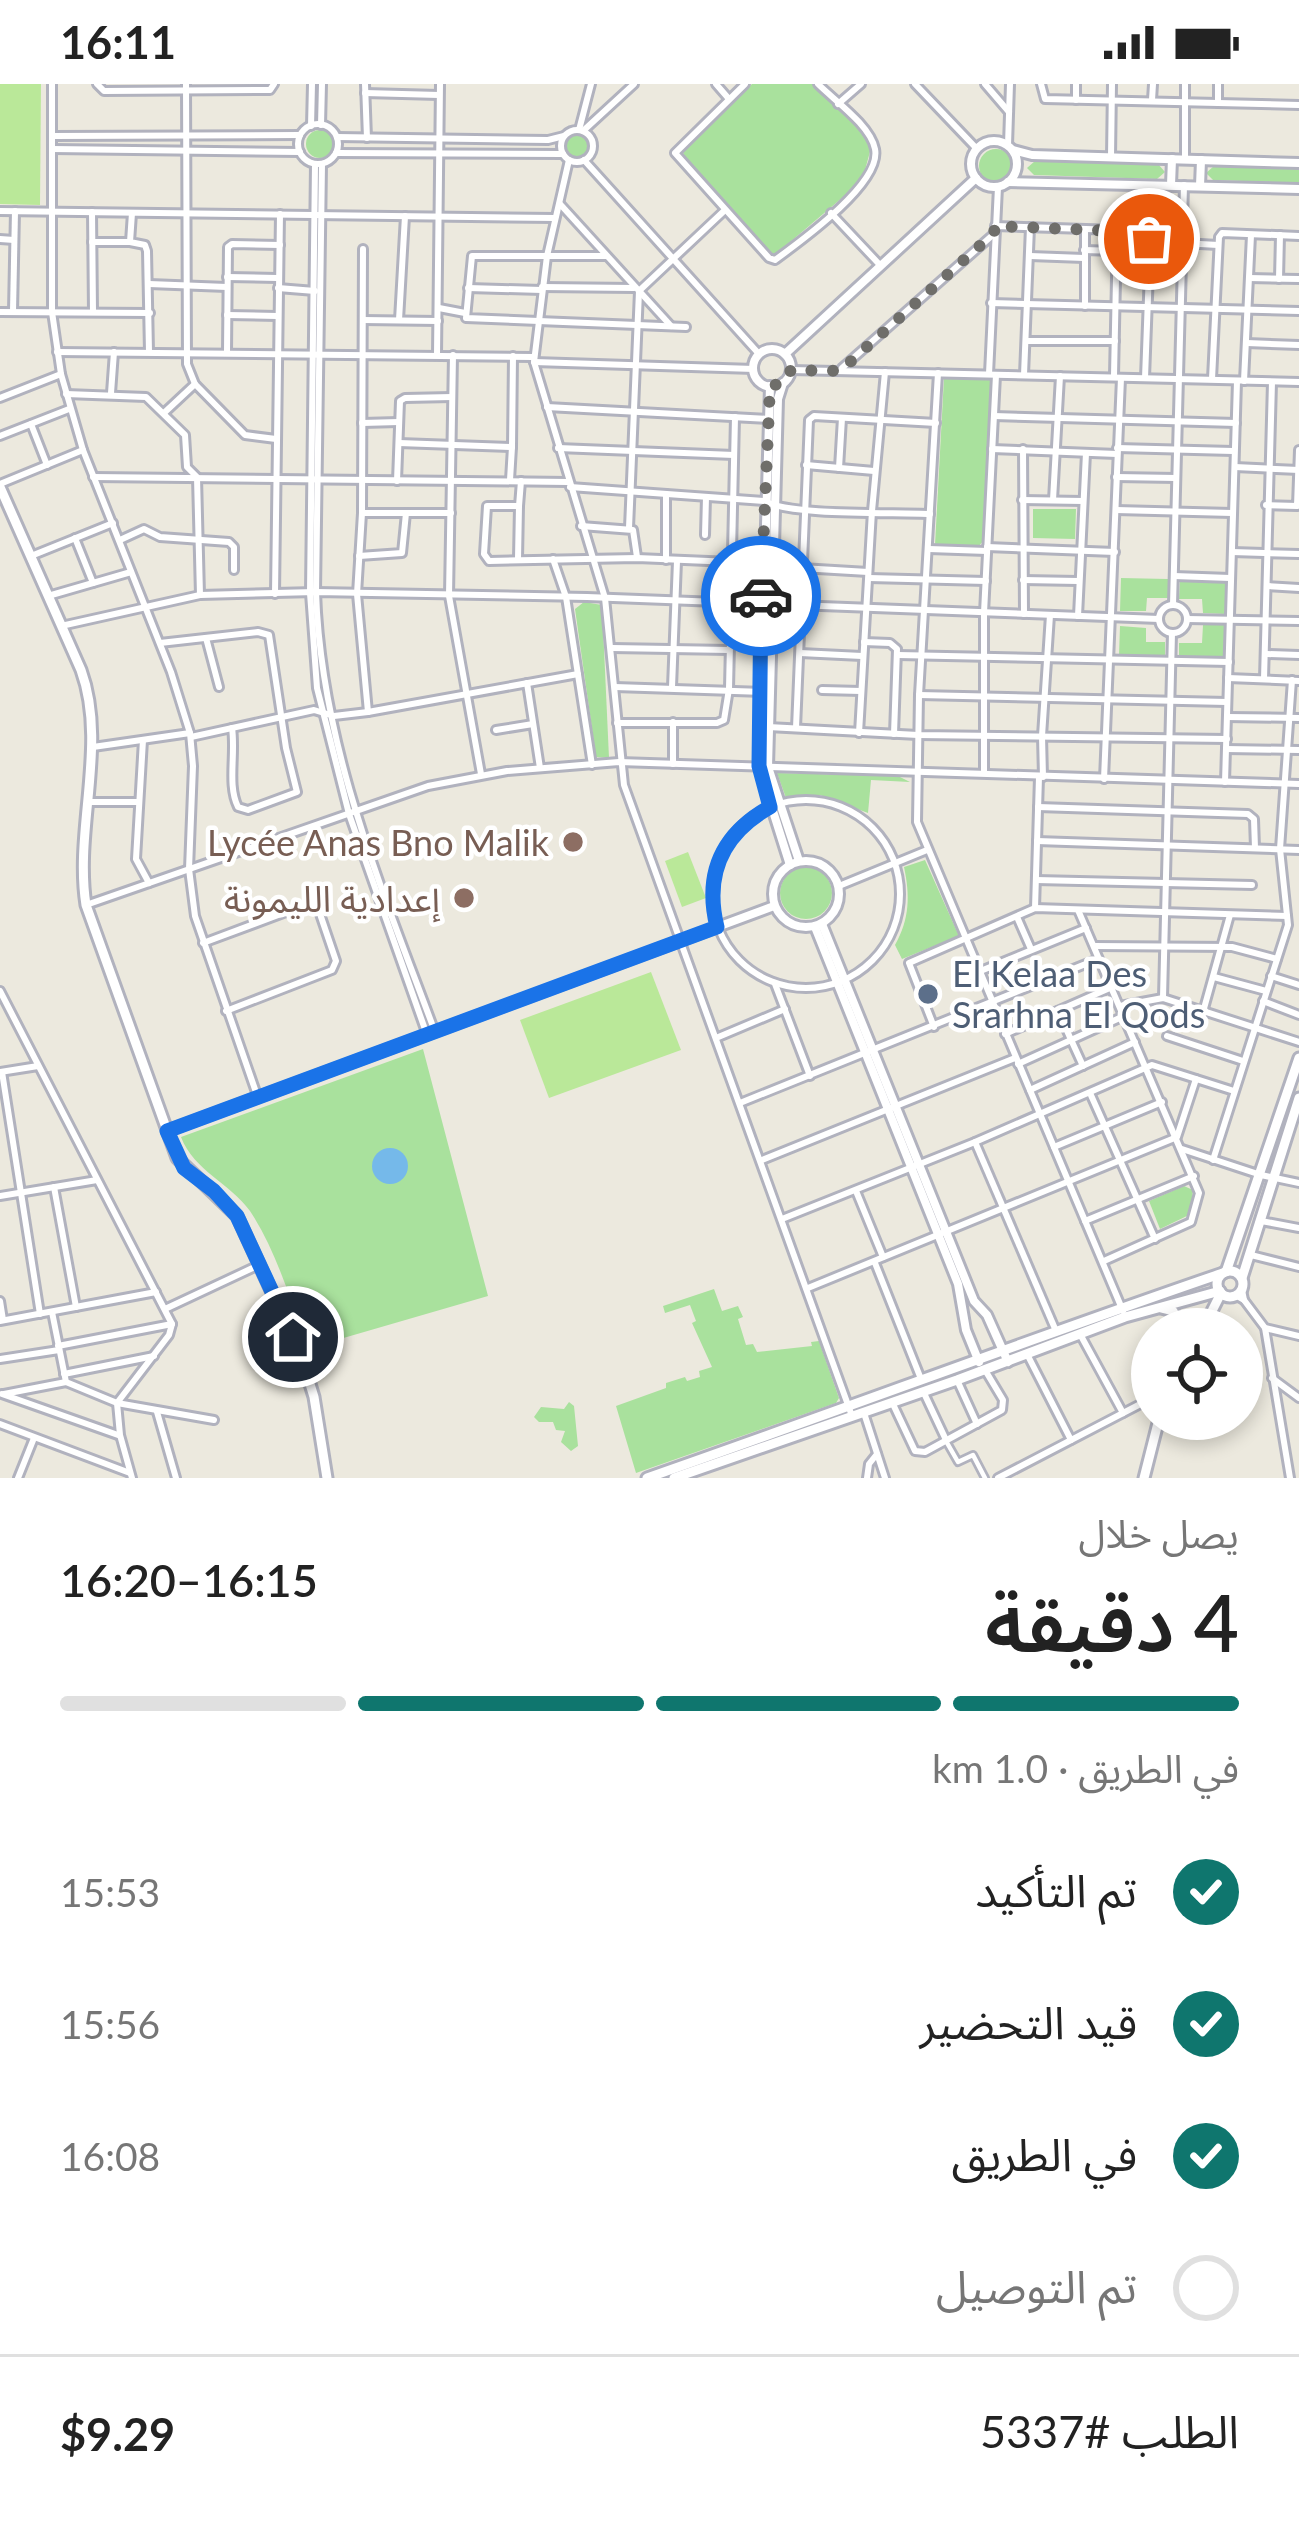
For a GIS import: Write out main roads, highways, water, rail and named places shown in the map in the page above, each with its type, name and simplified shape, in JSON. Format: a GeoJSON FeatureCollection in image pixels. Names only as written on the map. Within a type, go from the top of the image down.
{"type":"FeatureCollection","features":[{"type":"Feature","properties":{"kind":"main road"},"geometry":{"type":"LineString","coordinates":[[0,486],[90,699],[82,867],[86,905],[184,1168],[237,1216],[309,1378],[327,1478]]}},
{"type":"Feature","properties":{"kind":"main road"},"geometry":{"type":"LineString","coordinates":[[1220,1308],[1234,1292],[1258,1221],[1299,1058]]}},
{"type":"Feature","properties":{"kind":"main road"},"geometry":{"type":"LineString","coordinates":[[1234,1292],[1218,1280],[1299,1099]]}},
{"type":"Feature","properties":{"kind":"main road"},"geometry":{"type":"LineString","coordinates":[[1225,1273],[1234,1292]]}},
{"type":"Feature","properties":{"kind":"main road"},"geometry":{"type":"LineString","coordinates":[[647,1478],[923,1387],[1006,1357],[1056,1331],[1225,1273]]}},
{"type":"Feature","properties":{"kind":"main road"},"geometry":{"type":"LineString","coordinates":[[1158,1308],[1234,1292]]}},
{"type":"Feature","properties":{"kind":"main road"},"geometry":{"type":"LineString","coordinates":[[1006,1357],[1027,1354],[1131,1311]]}},
{"type":"Feature","properties":{"kind":"main road"},"geometry":{"type":"LineString","coordinates":[[674,1478],[856,1410],[957,1380],[982,1366]]}},
{"type":"Feature","properties":{"kind":"main road"},"geometry":{"type":"LineString","coordinates":[[1144,1478],[1154,1440]]}},
{"type":"Feature","properties":{"kind":"water"},"geometry":{"type":"Polygon","coordinates":[[[390,1148],[403,1153],[408,1166],[403,1179],[390,1184],[377,1179],[372,1166],[377,1153],[390,1148]]]}},
{"type":"Feature","properties":{"kind":"place","name":"Lycée Anas Bno Malik"},"geometry":{"type":"Point","coordinates":[573,842]}},
{"type":"Feature","properties":{"kind":"place","name":"إعدادية الليمونة"},"geometry":{"type":"Point","coordinates":[464,898]}},
{"type":"Feature","properties":{"kind":"place","name":"El Kelaa Des Srarhna El Qods"},"geometry":{"type":"Point","coordinates":[928,994]}}]}
